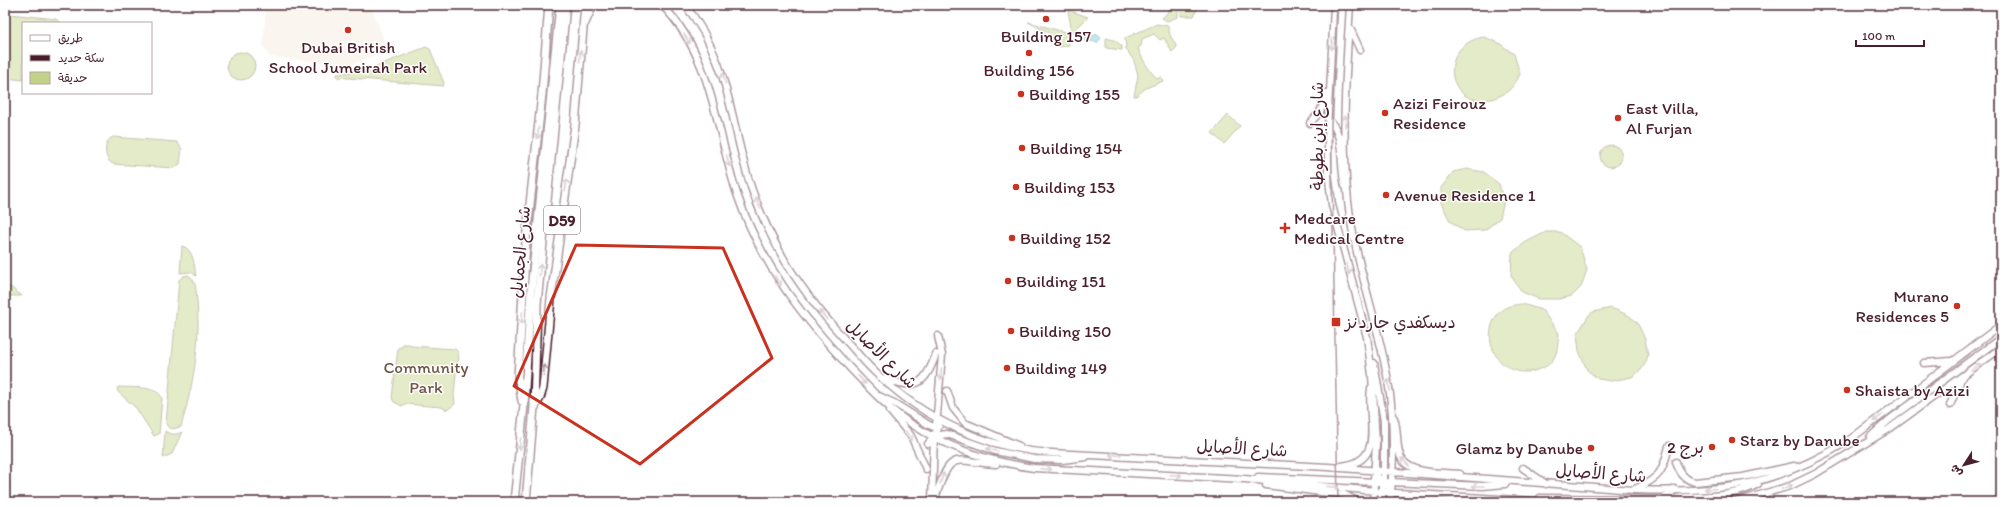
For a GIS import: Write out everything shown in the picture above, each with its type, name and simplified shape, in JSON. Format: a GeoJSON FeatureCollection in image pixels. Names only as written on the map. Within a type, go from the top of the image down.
{"type":"FeatureCollection","features":[{"type":"Feature","properties":{"kind":"main road","name":"D59"},"geometry":{"type":"LineString","coordinates":[[524,405],[519,391],[518,377],[526,241],[549,5]]}},
{"type":"Feature","properties":{"kind":"main road","name":"شارع الجمايل"},"geometry":{"type":"LineString","coordinates":[[514,502],[541,225],[560,5]]}},
{"type":"Feature","properties":{"kind":"main road","name":"شارع الجمايل"},"geometry":{"type":"LineString","coordinates":[[526,502],[534,407],[541,225],[566,5]]}},
{"type":"Feature","properties":{"kind":"main road"},"geometry":{"type":"LineString","coordinates":[[582,31],[584,5]]}},
{"type":"Feature","properties":{"kind":"main road"},"geometry":{"type":"LineString","coordinates":[[582,31],[593,5]]}},
{"type":"Feature","properties":{"kind":"main road","name":"شارع الأصايل"},"geometry":{"type":"LineString","coordinates":[[685,5],[702,28],[722,70],[745,167],[766,226],[780,253],[813,303],[878,375],[902,395],[930,415],[944,422],[1002,444],[1034,451],[1328,467],[1371,472],[1384,469],[1392,473],[1660,491],[1671,496]]}},
{"type":"Feature","properties":{"kind":"main road","name":"شارع إبن بطوطة"},"geometry":{"type":"LineString","coordinates":[[1334,5],[1328,119],[1328,172],[1332,205],[1367,336],[1376,420],[1371,472],[1374,491],[1373,500]]}},
{"type":"Feature","properties":{"kind":"main road","name":"شارع إبن بطوطة"},"geometry":{"type":"LineString","coordinates":[[1350,5],[1345,115],[1348,202],[1364,284],[1386,372],[1392,410],[1392,473]]}},
{"type":"Feature","properties":{"kind":"main road","name":"شارع الأصايل"},"geometry":{"type":"LineString","coordinates":[[662,6],[685,36],[706,78],[737,194],[752,232],[766,260],[794,304],[818,333],[876,395],[901,417],[942,441],[963,451],[1007,464],[1055,470],[1231,478],[1383,492],[1551,502]]}},
{"type":"Feature","properties":{"kind":"main road"},"geometry":{"type":"LineString","coordinates":[[1349,23],[1360,50]]}},
{"type":"Feature","properties":{"kind":"main road","name":"D59"},"geometry":{"type":"LineString","coordinates":[[534,407],[540,398],[543,388],[551,298],[575,124],[582,31]]}},
{"type":"Feature","properties":{"kind":"main road"},"geometry":{"type":"LineString","coordinates":[[1310,124],[1323,106],[1331,79]]}},
{"type":"Feature","properties":{"kind":"main road"},"geometry":{"type":"LineString","coordinates":[[1328,119],[1336,127],[1339,135],[1341,174],[1348,202]]}},
{"type":"Feature","properties":{"kind":"main road"},"geometry":{"type":"LineString","coordinates":[[1671,496],[1721,495],[1742,491],[1765,480],[1811,462],[1848,441],[2001,325]]}},
{"type":"Feature","properties":{"kind":"main road"},"geometry":{"type":"LineString","coordinates":[[932,502],[935,427],[942,355],[938,336]]}},
{"type":"Feature","properties":{"kind":"main road"},"geometry":{"type":"LineString","coordinates":[[1367,336],[1383,410],[1384,469],[1391,492],[1390,502]]}},
{"type":"Feature","properties":{"kind":"main road"},"geometry":{"type":"LineString","coordinates":[[1863,444],[1882,426],[1917,399],[2001,338]]}},
{"type":"Feature","properties":{"kind":"main road"},"geometry":{"type":"LineString","coordinates":[[1736,502],[1762,496],[1790,486],[1815,474],[1889,429],[2001,348]]}},
{"type":"Feature","properties":{"kind":"main road"},"geometry":{"type":"LineString","coordinates":[[878,375],[904,385],[917,384],[927,376],[936,354]]}},
{"type":"Feature","properties":{"kind":"main road"},"geometry":{"type":"LineString","coordinates":[[1924,364],[1946,362],[1957,359]]}},
{"type":"Feature","properties":{"kind":"main road"},"geometry":{"type":"LineString","coordinates":[[1328,467],[1355,464],[1364,458],[1370,448],[1370,398],[1372,375]]}},
{"type":"Feature","properties":{"kind":"main road"},"geometry":{"type":"LineString","coordinates":[[1950,405],[1962,377]]}},
{"type":"Feature","properties":{"kind":"main road"},"geometry":{"type":"LineString","coordinates":[[947,390],[953,408],[964,424],[1034,451]]}},
{"type":"Feature","properties":{"kind":"main road"},"geometry":{"type":"LineString","coordinates":[[876,395],[894,403],[935,427]]}},
{"type":"Feature","properties":{"kind":"main road"},"geometry":{"type":"LineString","coordinates":[[876,395],[910,436],[926,469]]}},
{"type":"Feature","properties":{"kind":"main road"},"geometry":{"type":"LineString","coordinates":[[1392,410],[1398,429],[1399,454],[1408,466],[1418,470],[1468,475],[1482,480]]}},
{"type":"Feature","properties":{"kind":"main road"},"geometry":{"type":"LineString","coordinates":[[930,415],[935,427]]}},
{"type":"Feature","properties":{"kind":"main road"},"geometry":{"type":"LineString","coordinates":[[935,427],[944,422]]}},
{"type":"Feature","properties":{"kind":"main road"},"geometry":{"type":"LineString","coordinates":[[928,444],[935,436],[950,435],[995,451],[1034,459],[1062,460],[1100,455]]}},
{"type":"Feature","properties":{"kind":"main road"},"geometry":{"type":"LineString","coordinates":[[1634,490],[1652,481],[1660,474],[1669,446]]}},
{"type":"Feature","properties":{"kind":"main road"},"geometry":{"type":"LineString","coordinates":[[936,496],[944,471],[957,460],[969,460],[989,464],[1007,464]]}},
{"type":"Feature","properties":{"kind":"main road"},"geometry":{"type":"LineString","coordinates":[[1676,462],[1679,470],[1686,478],[1700,483],[1760,475],[1811,462]]}},
{"type":"Feature","properties":{"kind":"main road"},"geometry":{"type":"LineString","coordinates":[[1384,469],[1388,470],[1392,466]]}},
{"type":"Feature","properties":{"kind":"main road"},"geometry":{"type":"LineString","coordinates":[[1523,468],[1546,484]]}},
{"type":"Feature","properties":{"kind":"main road"},"geometry":{"type":"LineString","coordinates":[[1371,472],[1394,487],[1398,493]]}},
{"type":"Feature","properties":{"kind":"main road"},"geometry":{"type":"LineString","coordinates":[[1382,501],[1383,492],[1392,473]]}},
{"type":"Feature","properties":{"kind":"main road"},"geometry":{"type":"LineString","coordinates":[[1244,479],[1266,476],[1483,486],[1517,482]]}},
{"type":"Feature","properties":{"kind":"main road"},"geometry":{"type":"LineString","coordinates":[[1231,478],[1260,484],[1345,496],[1358,502]]}},
{"type":"Feature","properties":{"kind":"main road"},"geometry":{"type":"LineString","coordinates":[[1519,501],[1549,498],[1661,499],[1765,480]]}},
{"type":"Feature","properties":{"kind":"main road"},"geometry":{"type":"LineString","coordinates":[[1374,491],[1387,482]]}},
{"type":"Feature","properties":{"kind":"main road"},"geometry":{"type":"LineString","coordinates":[[1373,500],[1378,496],[1382,501]]}},
{"type":"Feature","properties":{"kind":"main road"},"geometry":{"type":"LineString","coordinates":[[1410,502],[1441,496]]}},
{"type":"Feature","properties":{"kind":"highlighted area"},"geometry":{"type":"Polygon","coordinates":[[[576,245],[723,248],[772,358],[640,464],[514,386],[576,245]]]}},
{"type":"Feature","properties":{"kind":"shaded area"},"geometry":{"type":"Polygon","coordinates":[[[266,5],[370,5],[388,50],[350,65],[270,57],[263,46],[266,5]]]}},
{"type":"Feature","properties":{"kind":"green space"},"geometry":{"type":"Polygon","coordinates":[[[1169,5],[1178,5],[1178,17],[1167,21],[1162,18],[1168,12],[1169,5]]]}},
{"type":"Feature","properties":{"kind":"green space"},"geometry":{"type":"Polygon","coordinates":[[[1181,5],[1199,5],[1194,16],[1181,16],[1181,5]]]}},
{"type":"Feature","properties":{"kind":"green space"},"geometry":{"type":"Polygon","coordinates":[[[1068,10],[1088,17],[1072,33],[1068,10]]]}},
{"type":"Feature","properties":{"kind":"green space"},"geometry":{"type":"Polygon","coordinates":[[[10,14],[56,19],[60,22],[22,22],[22,80],[5,78],[5,15],[10,14]]]}},
{"type":"Feature","properties":{"kind":"green space"},"geometry":{"type":"Polygon","coordinates":[[[1028,22],[1068,33],[1069,45],[1060,47],[1049,33],[1028,22]]]}},
{"type":"Feature","properties":{"kind":"green space"},"geometry":{"type":"Polygon","coordinates":[[[1157,24],[1168,26],[1170,35],[1177,47],[1172,52],[1164,38],[1160,40],[1154,34],[1142,39],[1141,46],[1138,48],[1146,65],[1158,79],[1161,76],[1163,81],[1146,88],[1134,96],[1138,75],[1134,61],[1126,49],[1125,38],[1157,24]]]}},
{"type":"Feature","properties":{"kind":"green space"},"geometry":{"type":"Polygon","coordinates":[[[1484,37],[1499,43],[1514,54],[1520,74],[1512,87],[1505,93],[1491,99],[1476,100],[1464,95],[1456,86],[1453,75],[1453,63],[1459,51],[1469,42],[1484,37]]]}},
{"type":"Feature","properties":{"kind":"green space"},"geometry":{"type":"Polygon","coordinates":[[[1106,38],[1114,40],[1122,46],[1122,50],[1106,48],[1106,38]]]}},
{"type":"Feature","properties":{"kind":"green space"},"geometry":{"type":"Polygon","coordinates":[[[426,47],[430,49],[444,83],[443,86],[337,77],[337,74],[366,70],[426,47]]]}},
{"type":"Feature","properties":{"kind":"green space"},"geometry":{"type":"Polygon","coordinates":[[[241,52],[251,56],[255,66],[251,76],[241,80],[231,76],[227,66],[231,56],[241,52]]]}},
{"type":"Feature","properties":{"kind":"green space"},"geometry":{"type":"Polygon","coordinates":[[[1228,115],[1240,126],[1224,144],[1212,133],[1228,115]]]}},
{"type":"Feature","properties":{"kind":"green space"},"geometry":{"type":"Polygon","coordinates":[[[113,137],[177,142],[182,149],[180,164],[174,168],[113,164],[107,158],[106,146],[107,142],[113,137]]]}},
{"type":"Feature","properties":{"kind":"green space"},"geometry":{"type":"Polygon","coordinates":[[[1611,145],[1619,148],[1622,156],[1619,164],[1611,167],[1603,164],[1600,156],[1603,148],[1611,145]]]}},
{"type":"Feature","properties":{"kind":"green space"},"geometry":{"type":"Polygon","coordinates":[[[1467,169],[1484,172],[1499,184],[1504,201],[1500,218],[1485,230],[1464,231],[1450,221],[1441,203],[1441,188],[1453,172],[1467,169]]]}},
{"type":"Feature","properties":{"kind":"green space"},"geometry":{"type":"Polygon","coordinates":[[[1546,232],[1560,232],[1580,247],[1587,270],[1581,287],[1572,296],[1559,299],[1539,299],[1522,292],[1511,276],[1512,253],[1526,242],[1546,232]]]}},
{"type":"Feature","properties":{"kind":"green space"},"geometry":{"type":"Polygon","coordinates":[[[182,246],[189,250],[191,254],[196,276],[191,272],[180,273],[182,246]]]}},
{"type":"Feature","properties":{"kind":"green space"},"geometry":{"type":"Polygon","coordinates":[[[188,275],[195,283],[196,290],[198,317],[197,349],[189,396],[181,427],[172,429],[167,426],[166,423],[179,280],[188,275]]]}},
{"type":"Feature","properties":{"kind":"green space"},"geometry":{"type":"Polygon","coordinates":[[[5,283],[21,295],[22,296],[5,296],[5,283]]]}},
{"type":"Feature","properties":{"kind":"green space"},"geometry":{"type":"Polygon","coordinates":[[[1522,304],[1542,310],[1559,333],[1558,346],[1552,362],[1542,368],[1529,372],[1509,368],[1501,362],[1491,344],[1490,333],[1493,322],[1498,314],[1504,308],[1522,304]]]}},
{"type":"Feature","properties":{"kind":"green space"},"geometry":{"type":"Polygon","coordinates":[[[1611,308],[1628,315],[1637,322],[1645,339],[1648,355],[1641,370],[1632,377],[1611,381],[1598,379],[1587,370],[1579,351],[1577,334],[1589,315],[1593,312],[1611,308]]]}},
{"type":"Feature","properties":{"kind":"green space","name":"Community Park"},"geometry":{"type":"Polygon","coordinates":[[[403,344],[409,344],[411,346],[455,349],[458,352],[459,360],[457,362],[454,396],[455,404],[447,410],[441,407],[405,404],[402,406],[394,402],[392,398],[398,348],[403,346],[403,344]]]}},
{"type":"Feature","properties":{"kind":"green space"},"geometry":{"type":"Polygon","coordinates":[[[117,388],[150,389],[159,394],[162,398],[159,434],[154,436],[136,408],[118,392],[117,388]]]}},
{"type":"Feature","properties":{"kind":"green space"},"geometry":{"type":"Polygon","coordinates":[[[165,431],[173,434],[182,432],[172,454],[163,458],[165,431]]]}},
{"type":"Feature","properties":{"kind":"water"},"geometry":{"type":"Polygon","coordinates":[[[1087,34],[1092,36],[1098,34],[1101,38],[1097,43],[1092,41],[1086,43],[1083,37],[1086,37],[1087,34]]]}},
{"type":"Feature","properties":{"kind":"railway"},"geometry":{"type":"LineString","coordinates":[[1337,5],[1331,125],[1338,502]]}},
{"type":"Feature","properties":{"kind":"place","name":"Building 157"},"geometry":{"type":"Point","coordinates":[1046,19]}},
{"type":"Feature","properties":{"kind":"place","name":"Dubai British School Jumeirah Park"},"geometry":{"type":"Point","coordinates":[348,30]}},
{"type":"Feature","properties":{"kind":"place","name":"Building 156"},"geometry":{"type":"Point","coordinates":[1029,53]}},
{"type":"Feature","properties":{"kind":"place","name":"Building 155"},"geometry":{"type":"Point","coordinates":[1021,94]}},
{"type":"Feature","properties":{"kind":"place","name":"Azizi Feirouz Residence"},"geometry":{"type":"Point","coordinates":[1385,113]}},
{"type":"Feature","properties":{"kind":"place","name":"East Villa, Al Furjan"},"geometry":{"type":"Point","coordinates":[1618,118]}},
{"type":"Feature","properties":{"kind":"place","name":"Building 154"},"geometry":{"type":"Point","coordinates":[1022,148]}},
{"type":"Feature","properties":{"kind":"place","name":"Building 153"},"geometry":{"type":"Point","coordinates":[1016,187]}},
{"type":"Feature","properties":{"kind":"place","name":"Avenue Residence 1"},"geometry":{"type":"Point","coordinates":[1386,195]}},
{"type":"Feature","properties":{"kind":"place","name":"Medcare Medical Centre"},"geometry":{"type":"Point","coordinates":[1285,228]}},
{"type":"Feature","properties":{"kind":"place","name":"Building 152"},"geometry":{"type":"Point","coordinates":[1012,238]}},
{"type":"Feature","properties":{"kind":"place","name":"Building 151"},"geometry":{"type":"Point","coordinates":[1008,281]}},
{"type":"Feature","properties":{"kind":"place","name":"Murano Residences 5"},"geometry":{"type":"Point","coordinates":[1957,306]}},
{"type":"Feature","properties":{"kind":"place","name":"ديسكفدي جاردنز"},"geometry":{"type":"Point","coordinates":[1336,322]}},
{"type":"Feature","properties":{"kind":"place","name":"Building 150"},"geometry":{"type":"Point","coordinates":[1011,331]}},
{"type":"Feature","properties":{"kind":"place","name":"Building 149"},"geometry":{"type":"Point","coordinates":[1007,368]}},
{"type":"Feature","properties":{"kind":"place","name":"Shaista by Azizi"},"geometry":{"type":"Point","coordinates":[1847,390]}},
{"type":"Feature","properties":{"kind":"place","name":"Starz by Danube"},"geometry":{"type":"Point","coordinates":[1732,440]}},
{"type":"Feature","properties":{"kind":"place","name":"برج 2"},"geometry":{"type":"Point","coordinates":[1712,447]}},
{"type":"Feature","properties":{"kind":"place","name":"Glamz by Danube"},"geometry":{"type":"Point","coordinates":[1591,448]}}]}
